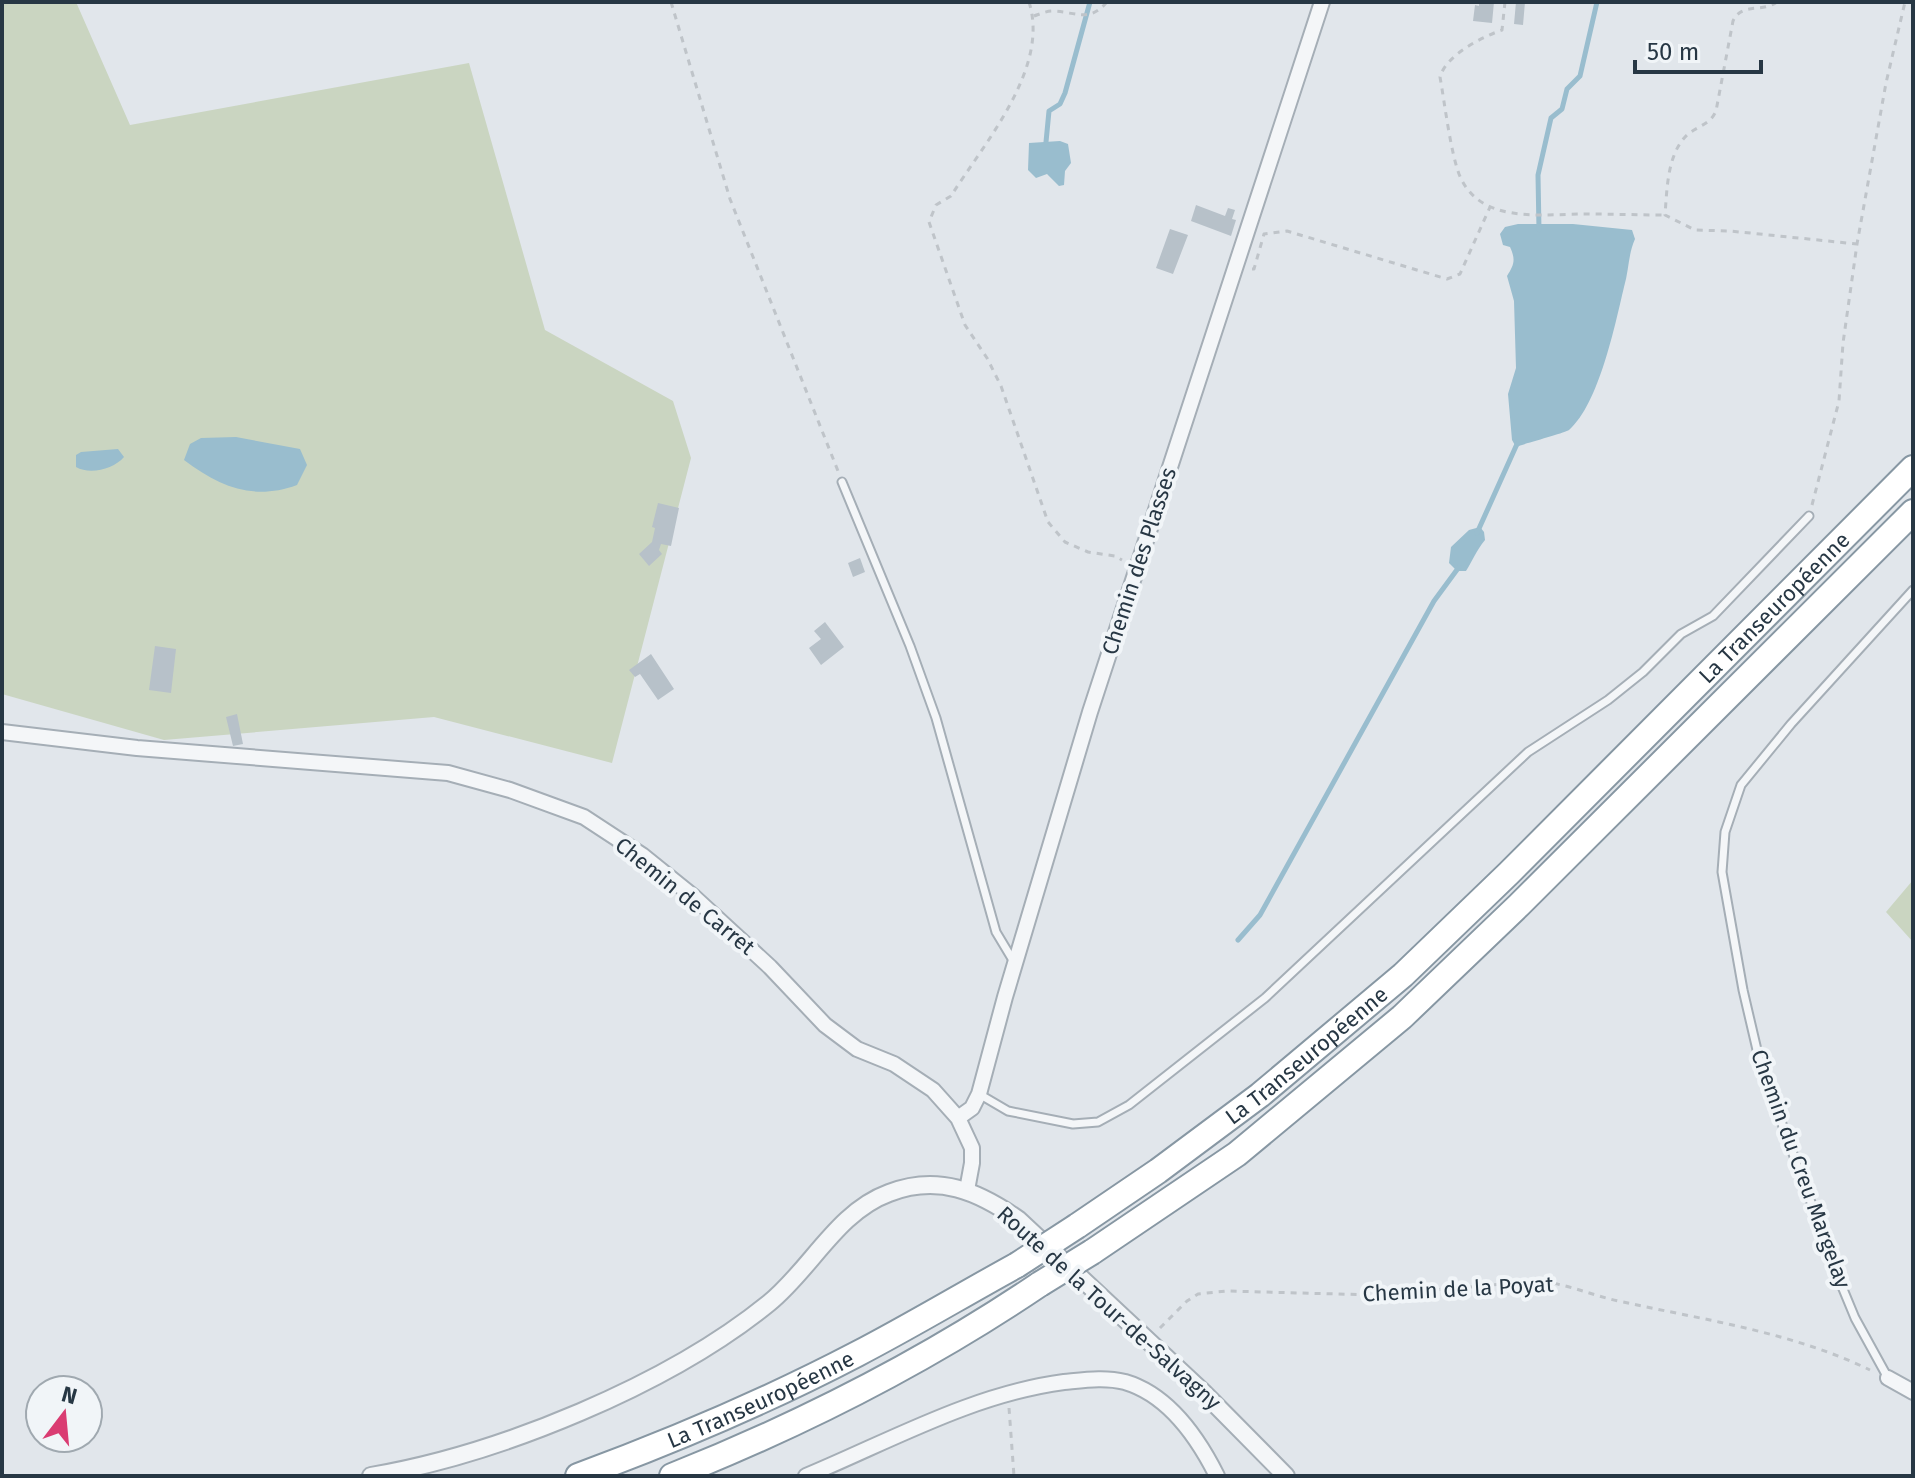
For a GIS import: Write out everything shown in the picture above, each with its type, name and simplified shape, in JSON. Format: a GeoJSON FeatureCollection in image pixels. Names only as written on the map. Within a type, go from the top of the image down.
{"type":"FeatureCollection","features":[{"type":"Feature","properties":{"kind":"highway","name":"La Transeuropéenne"},"geometry":{"type":"LineString","coordinates":[[578,1476],[727,1416],[831,1366],[1017,1265],[1158,1171],[1260,1095],[1403,975],[1913,468]]}},
{"type":"Feature","properties":{"kind":"highway","name":"La Transeuropéenne"},"geometry":{"type":"LineString","coordinates":[[672,1476],[813,1413],[996,1314],[1237,1154],[1402,1017],[1519,905],[1913,512]]}},
{"type":"Feature","properties":{"kind":"street","name":"Chemin des Plasses"},"geometry":{"type":"LineString","coordinates":[[958,1118],[972,1108],[979,1094],[1015,964],[1135,570],[1322,2]]}},
{"type":"Feature","properties":{"kind":"street","name":"Chemin de Carret"},"geometry":{"type":"LineString","coordinates":[[2,732],[137,748],[448,773],[510,790],[584,817],[642,855],[694,897],[770,967],[825,1025],[857,1049],[894,1064],[933,1090],[958,1118],[972,1148],[967,1190]]}},
{"type":"Feature","properties":{"kind":"street","name":"Route de la Tour-de-Salvagny"},"geometry":{"type":"LineString","coordinates":[[371,1476],[408,1470],[525,1435],[692,1356],[771,1302],[865,1203],[915,1186],[942,1185],[967,1190],[990,1200],[1019,1220],[1203,1392],[1286,1476]]}},
{"type":"Feature","properties":{"kind":"street"},"geometry":{"type":"LineString","coordinates":[[1888,1378],[1913,1392]]}},
{"type":"Feature","properties":{"kind":"street"},"geometry":{"type":"LineString","coordinates":[[806,1476],[929,1422],[1008,1394],[1048,1384],[1088,1379],[1111,1379],[1133,1385],[1169,1408],[1203,1448],[1217,1476]]}},
{"type":"Feature","properties":{"kind":"lane"},"geometry":{"type":"LineString","coordinates":[[842,482],[931,704],[949,758],[996,932],[1015,964]]}},
{"type":"Feature","properties":{"kind":"lane"},"geometry":{"type":"LineString","coordinates":[[979,1094],[1008,1111],[1073,1124],[1098,1122],[1129,1105],[1265,998],[1528,752],[1608,700],[1643,672],[1681,634],[1713,616],[1809,516]]}},
{"type":"Feature","properties":{"kind":"lane","name":"Chemin du Creu Margelay"},"geometry":{"type":"LineString","coordinates":[[1888,1378],[1843,1289],[1761,1067],[1743,990],[1722,872],[1722,856],[1731,809],[1749,774],[1913,590]]}},
{"type":"Feature","properties":{"kind":"path"},"geometry":{"type":"LineString","coordinates":[[417,2],[445,2]]}},
{"type":"Feature","properties":{"kind":"path"},"geometry":{"type":"LineString","coordinates":[[671,2],[730,199],[842,482]]}},
{"type":"Feature","properties":{"kind":"path"},"geometry":{"type":"LineString","coordinates":[[1029,2],[1034,16],[1033,47],[1021,86],[951,196],[936,205],[929,222],[965,325],[1001,386],[1048,522],[1065,542],[1088,552],[1115,556],[1135,570]]}},
{"type":"Feature","properties":{"kind":"path"},"geometry":{"type":"LineString","coordinates":[[1034,16],[1050,11],[1078,16],[1097,13],[1107,2]]}},
{"type":"Feature","properties":{"kind":"path"},"geometry":{"type":"LineString","coordinates":[[1505,2],[1502,30],[1477,39],[1442,68],[1440,77],[1460,174],[1473,196],[1490,207],[1533,216],[1665,215],[1695,230],[1857,244]]}},
{"type":"Feature","properties":{"kind":"path"},"geometry":{"type":"LineString","coordinates":[[1665,215],[1667,183],[1681,143],[1687,135],[1712,119],[1716,111],[1737,13],[1744,8],[1766,9],[1777,2]]}},
{"type":"Feature","properties":{"kind":"path"},"geometry":{"type":"LineString","coordinates":[[1809,516],[1839,401],[1843,343],[1857,244],[1886,83],[1905,2]]}},
{"type":"Feature","properties":{"kind":"path"},"geometry":{"type":"LineString","coordinates":[[1235,265],[1254,269],[1264,234],[1287,231],[1447,279],[1460,274],[1490,207]]}},
{"type":"Feature","properties":{"kind":"path","name":"Chemin de la Poyat"},"geometry":{"type":"LineString","coordinates":[[1148,1341],[1187,1301],[1198,1294],[1227,1291],[1374,1295],[1540,1281],[1567,1285],[1611,1300],[1711,1321],[1838,1354],[1888,1378]]}},
{"type":"Feature","properties":{"kind":"path"},"geometry":{"type":"LineString","coordinates":[[1008,1394],[1014,1476]]}},
{"type":"Feature","properties":{"kind":"green space"},"geometry":{"type":"Polygon","coordinates":[[[2,2],[76,2],[130,125],[469,63],[545,330],[673,401],[691,458],[612,763],[434,717],[164,740],[2,694],[2,2]]]}},
{"type":"Feature","properties":{"kind":"green space"},"geometry":{"type":"Polygon","coordinates":[[[1913,880],[1913,942],[1886,912],[1913,880]]]}},
{"type":"Feature","properties":{"kind":"water"},"geometry":{"type":"Polygon","coordinates":[[[1060,141],[1068,144],[1071,163],[1065,171],[1064,185],[1059,186],[1047,174],[1036,178],[1028,170],[1029,143],[1060,141]]]}},
{"type":"Feature","properties":{"kind":"water"},"geometry":{"type":"Polygon","coordinates":[[[1518,224],[1573,224],[1632,230],[1635,239],[1611,342],[1597,383],[1580,418],[1569,430],[1516,447],[1512,440],[1508,394],[1516,368],[1514,301],[1507,276],[1514,259],[1510,247],[1503,245],[1500,234],[1505,227],[1518,224]]]}},
{"type":"Feature","properties":{"kind":"water"},"geometry":{"type":"Polygon","coordinates":[[[236,437],[300,449],[307,465],[297,485],[266,492],[238,489],[211,478],[184,460],[190,444],[201,438],[236,437]]]}},
{"type":"Feature","properties":{"kind":"water"},"geometry":{"type":"Polygon","coordinates":[[[118,449],[124,457],[108,468],[95,471],[76,467],[76,455],[81,452],[118,449]]]}},
{"type":"Feature","properties":{"kind":"water"},"geometry":{"type":"Polygon","coordinates":[[[1480,527],[1485,540],[1466,571],[1457,571],[1449,563],[1451,547],[1469,530],[1480,527]]]}},
{"type":"Feature","properties":{"kind":"building"},"geometry":{"type":"Polygon","coordinates":[[[1479,2],[1494,2],[1492,23],[1473,21],[1475,5],[1479,6],[1479,2]]]}},
{"type":"Feature","properties":{"kind":"building"},"geometry":{"type":"Polygon","coordinates":[[[1516,2],[1525,2],[1523,25],[1514,24],[1516,2]]]}},
{"type":"Feature","properties":{"kind":"building"},"geometry":{"type":"Polygon","coordinates":[[[1196,205],[1225,216],[1228,208],[1235,210],[1232,219],[1236,220],[1231,236],[1191,221],[1196,205]]]}},
{"type":"Feature","properties":{"kind":"building"},"geometry":{"type":"Polygon","coordinates":[[[1170,229],[1188,235],[1173,274],[1156,268],[1170,229]]]}},
{"type":"Feature","properties":{"kind":"building"},"geometry":{"type":"Polygon","coordinates":[[[658,503],[679,508],[671,546],[661,544],[659,550],[662,554],[649,566],[639,554],[652,542],[658,503]]]}},
{"type":"Feature","properties":{"kind":"building"},"geometry":{"type":"Polygon","coordinates":[[[860,558],[865,572],[853,577],[848,563],[860,558]]]}},
{"type":"Feature","properties":{"kind":"building"},"geometry":{"type":"Polygon","coordinates":[[[825,622],[844,647],[821,665],[809,648],[821,639],[814,631],[825,622]]]}},
{"type":"Feature","properties":{"kind":"building"},"geometry":{"type":"Polygon","coordinates":[[[155,646],[176,649],[171,693],[149,690],[155,646]]]}},
{"type":"Feature","properties":{"kind":"building"},"geometry":{"type":"Polygon","coordinates":[[[651,654],[674,689],[658,700],[640,674],[635,677],[629,670],[651,654]]]}},
{"type":"Feature","properties":{"kind":"building"},"geometry":{"type":"Polygon","coordinates":[[[237,714],[243,744],[233,746],[226,717],[237,714]]]}},
{"type":"Feature","properties":{"kind":"waterway"},"geometry":{"type":"LineString","coordinates":[[1046,142],[1049,111],[1060,104],[1065,93],[1090,2]]}},
{"type":"Feature","properties":{"kind":"waterway"},"geometry":{"type":"LineString","coordinates":[[1539,230],[1538,175],[1551,118],[1562,109],[1567,89],[1580,76],[1597,2]]}},
{"type":"Feature","properties":{"kind":"waterway"},"geometry":{"type":"LineString","coordinates":[[1477,533],[1517,444]]}},
{"type":"Feature","properties":{"kind":"waterway"},"geometry":{"type":"LineString","coordinates":[[1238,940],[1260,915],[1434,601],[1459,567]]}}]}
